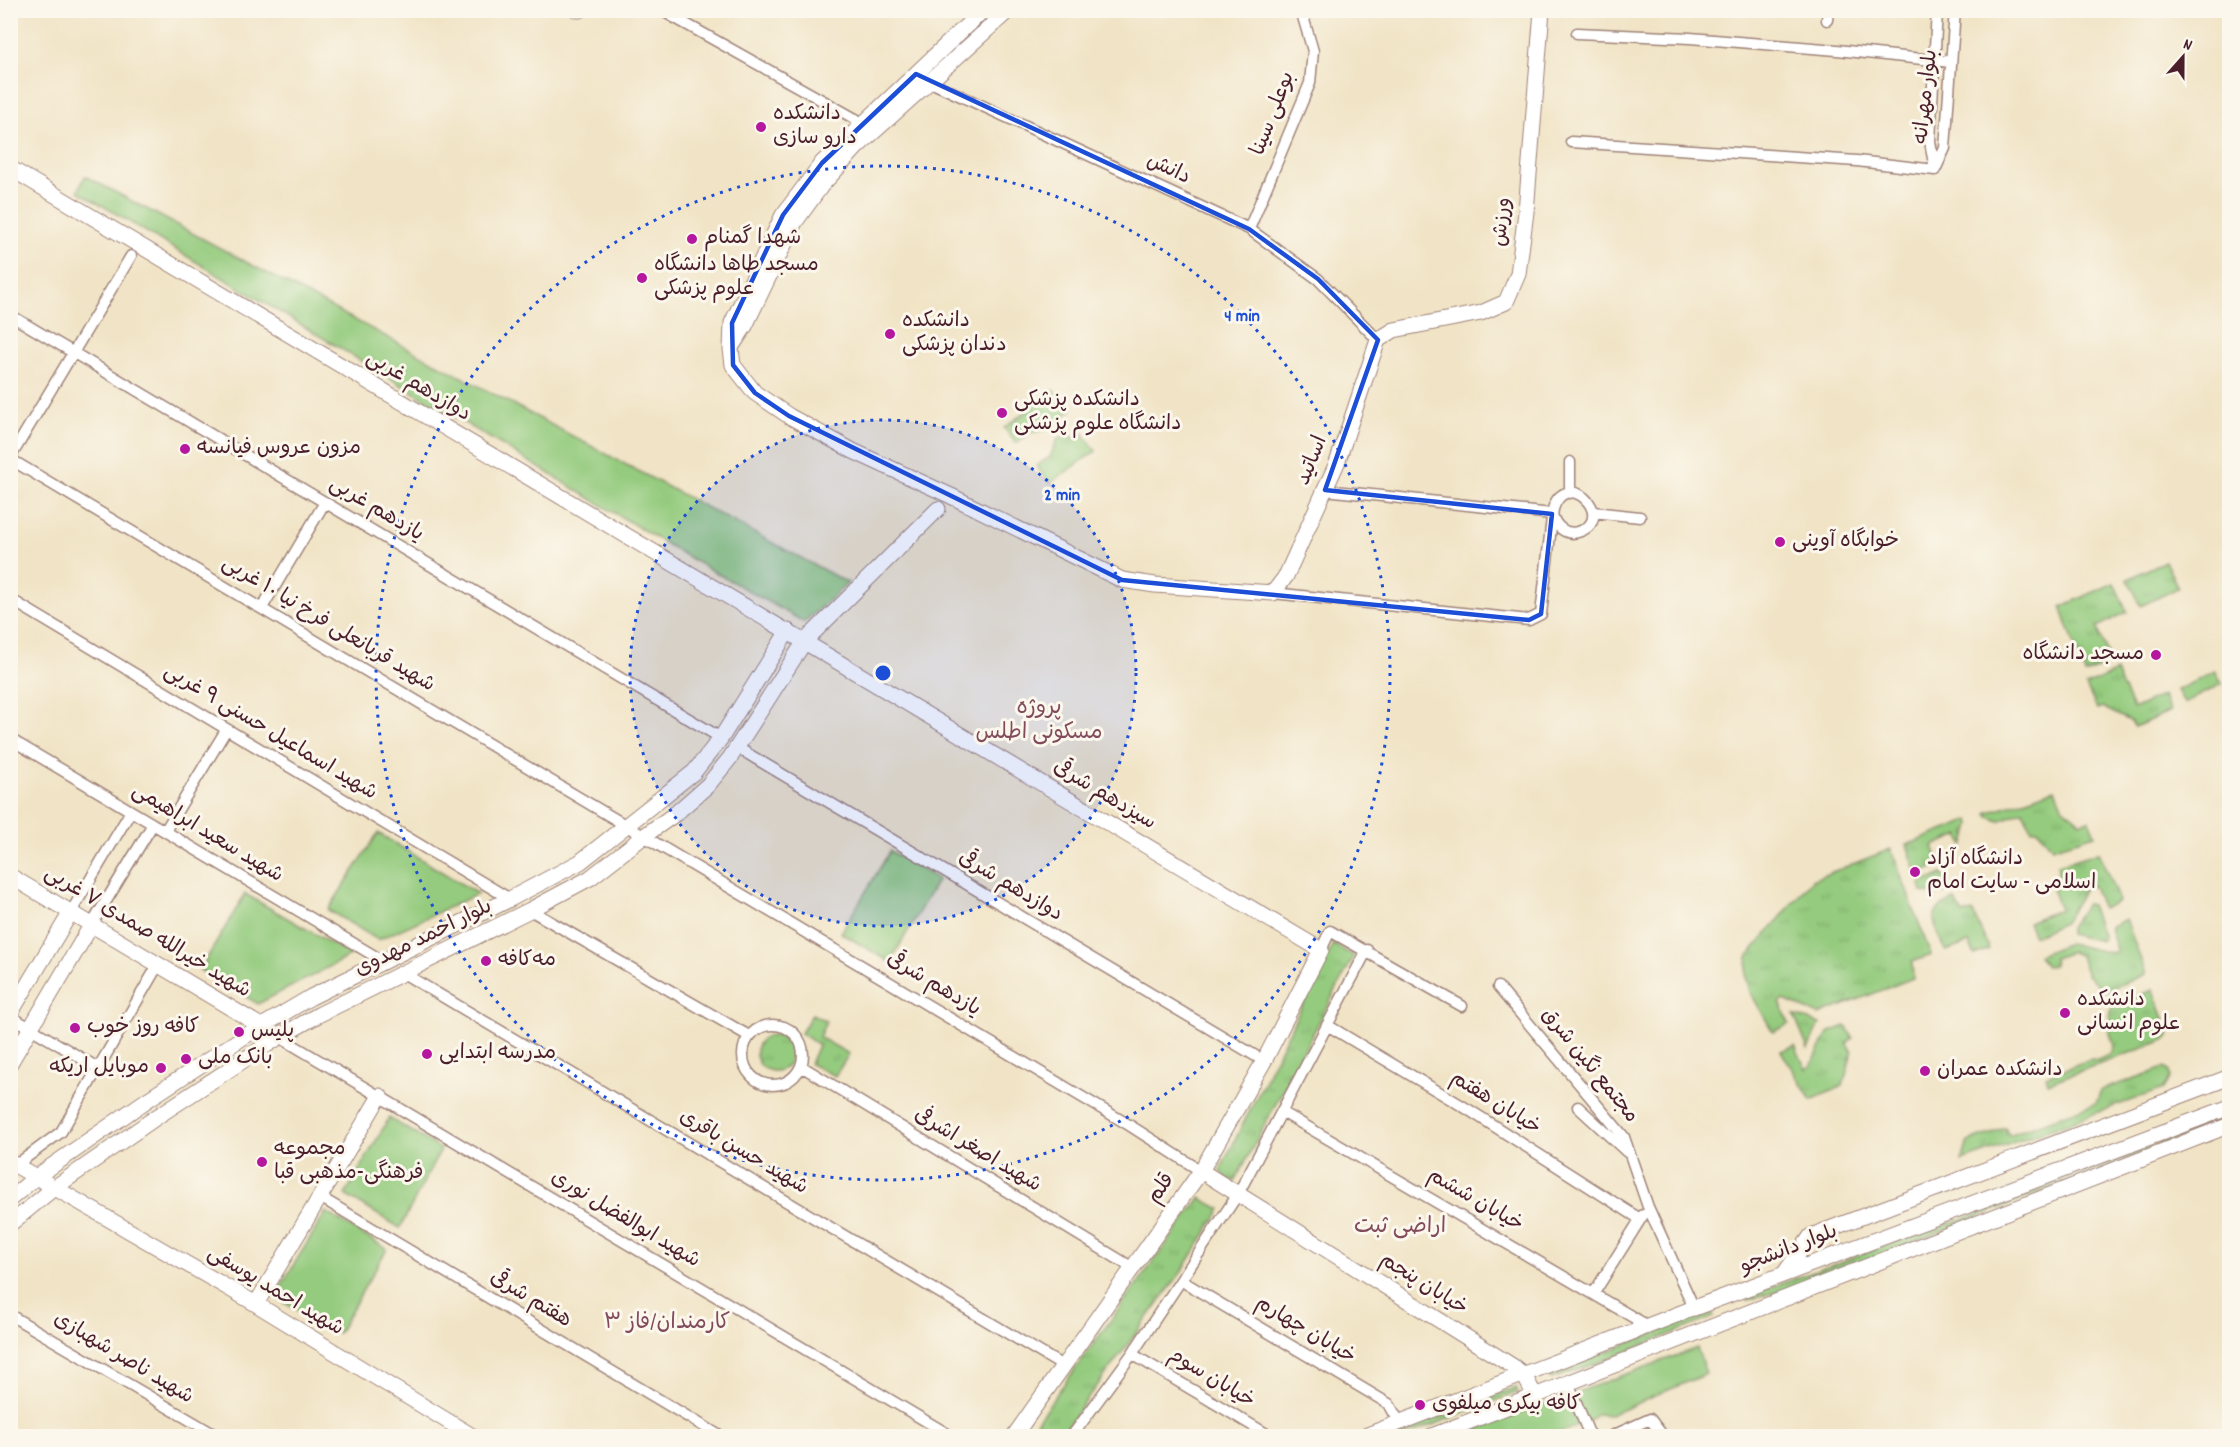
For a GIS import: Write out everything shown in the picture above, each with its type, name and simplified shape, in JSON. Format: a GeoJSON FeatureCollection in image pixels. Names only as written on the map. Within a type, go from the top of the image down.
{"type":"FeatureCollection","features":[{"type":"Feature","properties":{"kind":"street"},"geometry":{"type":"LineString","coordinates":[[661,10],[870,127]]}},
{"type":"Feature","properties":{"kind":"street"},"geometry":{"type":"LineString","coordinates":[[982,10],[916,74],[870,127],[857,147],[821,186],[795,222],[745,326],[731,348],[733,365],[755,393],[789,416],[853,452],[951,496],[1122,580],[1155,585],[1273,592],[1529,620],[1540,615],[1552,514],[1557,500],[1570,493],[1575,493],[1585,497],[1593,512],[1589,524],[1574,533],[1567,532],[1557,525],[1552,514]]}},
{"type":"Feature","properties":{"kind":"street","name":"بوعلی سینا"},"geometry":{"type":"LineString","coordinates":[[1249,229],[1310,83],[1313,51],[1301,10]]}},
{"type":"Feature","properties":{"kind":"street","name":"ورزش"},"geometry":{"type":"LineString","coordinates":[[1378,340],[1394,330],[1481,313],[1506,302],[1518,274],[1526,212],[1542,10]]}},
{"type":"Feature","properties":{"kind":"street","name":"بلوار مهرانه"},"geometry":{"type":"LineString","coordinates":[[1935,170],[1930,141],[1936,10]]}},
{"type":"Feature","properties":{"kind":"street","name":"بلوار مهرانه"},"geometry":{"type":"LineString","coordinates":[[1935,170],[1945,148],[1955,10]]}},
{"type":"Feature","properties":{"kind":"street"},"geometry":{"type":"LineString","coordinates":[[870,127],[931,82],[1001,13]]}},
{"type":"Feature","properties":{"kind":"street"},"geometry":{"type":"LineString","coordinates":[[1577,33],[1690,38],[1951,62]]}},
{"type":"Feature","properties":{"kind":"street","name":"دانش"},"geometry":{"type":"LineString","coordinates":[[916,74],[1249,229],[1318,279],[1378,340]]}},
{"type":"Feature","properties":{"kind":"street"},"geometry":{"type":"LineString","coordinates":[[1570,142],[1857,161],[1935,170]]}},
{"type":"Feature","properties":{"kind":"street","name":"دوازدهم غربی"},"geometry":{"type":"LineString","coordinates":[[10,168],[805,641]]}},
{"type":"Feature","properties":{"kind":"street"},"geometry":{"type":"LineString","coordinates":[[10,458],[131,256]]}},
{"type":"Feature","properties":{"kind":"street","name":"یازدهم غربی"},"geometry":{"type":"LineString","coordinates":[[10,315],[721,738]]}},
{"type":"Feature","properties":{"kind":"street","name":"اساتید"},"geometry":{"type":"LineString","coordinates":[[1273,592],[1286,576],[1337,463],[1378,340]]}},
{"type":"Feature","properties":{"kind":"street","name":"شهید قربانعلی فرخ نیا ۱۰ غربی"},"geometry":{"type":"LineString","coordinates":[[10,458],[644,836]]}},
{"type":"Feature","properties":{"kind":"street"},"geometry":{"type":"LineString","coordinates":[[1570,462],[1570,493]]}},
{"type":"Feature","properties":{"kind":"street"},"geometry":{"type":"LineString","coordinates":[[1325,490],[1552,514]]}},
{"type":"Feature","properties":{"kind":"street"},"geometry":{"type":"LineString","coordinates":[[262,608],[325,502]]}},
{"type":"Feature","properties":{"kind":"street","name":"بلوار احمد مهدوی"},"geometry":{"type":"LineString","coordinates":[[10,1224],[54,1188],[158,1116],[279,1037],[320,1014],[590,878],[675,814],[708,785],[738,748],[805,641],[938,509]]}},
{"type":"Feature","properties":{"kind":"street"},"geometry":{"type":"LineString","coordinates":[[1593,512],[1640,517]]}},
{"type":"Feature","properties":{"kind":"street","name":"شهید اسماعیل حسنی ۹ غربی"},"geometry":{"type":"LineString","coordinates":[[10,599],[510,899]]}},
{"type":"Feature","properties":{"kind":"street","name":"بلوار احمد مهدوی"},"geometry":{"type":"LineString","coordinates":[[10,1199],[36,1177],[147,1100],[261,1026],[311,997],[580,862],[694,772],[721,738],[788,631]]}},
{"type":"Feature","properties":{"kind":"street","name":"سیزدهم شرقی"},"geometry":{"type":"LineString","coordinates":[[805,641],[1321,950]]}},
{"type":"Feature","properties":{"kind":"street"},"geometry":{"type":"LineString","coordinates":[[165,831],[226,730]]}},
{"type":"Feature","properties":{"kind":"street","name":"شهید سعید ابراهیمی"},"geometry":{"type":"LineString","coordinates":[[10,739],[383,961]]}},
{"type":"Feature","properties":{"kind":"street","name":"دوازدهم شرقی"},"geometry":{"type":"LineString","coordinates":[[738,748],[1264,1061]]}},
{"type":"Feature","properties":{"kind":"street"},"geometry":{"type":"LineString","coordinates":[[98,1068],[10,1015],[131,811]]}},
{"type":"Feature","properties":{"kind":"street"},"geometry":{"type":"LineString","coordinates":[[10,1063],[153,824]]}},
{"type":"Feature","properties":{"kind":"street","name":"یازدهم شرقی"},"geometry":{"type":"LineString","coordinates":[[644,836],[1129,1125],[1201,1171]]}},
{"type":"Feature","properties":{"kind":"street","name":"شهید خیرالله صمدی ۷ غربی"},"geometry":{"type":"LineString","coordinates":[[10,876],[261,1026]]}},
{"type":"Feature","properties":{"kind":"street"},"geometry":{"type":"LineString","coordinates":[[530,910],[749,1036]]}},
{"type":"Feature","properties":{"kind":"street"},"geometry":{"type":"LineString","coordinates":[[1321,950],[1330,931],[1462,1006]]}},
{"type":"Feature","properties":{"kind":"street","name":"قلم"},"geometry":{"type":"LineString","coordinates":[[1014,1437],[1201,1171],[1264,1061],[1321,950]]}},
{"type":"Feature","properties":{"kind":"street"},"geometry":{"type":"LineString","coordinates":[[1077,1435],[1238,1194],[1367,951]]}},
{"type":"Feature","properties":{"kind":"street"},"geometry":{"type":"LineString","coordinates":[[13,1163],[61,1132],[158,965]]}},
{"type":"Feature","properties":{"kind":"street","name":"شهید حسن باقری"},"geometry":{"type":"LineString","coordinates":[[403,973],[1064,1366]]}},
{"type":"Feature","properties":{"kind":"street","name":"مجتمع نگین شرق"},"geometry":{"type":"LineString","coordinates":[[1498,987],[1624,1137],[1648,1207],[1694,1308]]}},
{"type":"Feature","properties":{"kind":"street"},"geometry":{"type":"LineString","coordinates":[[777,1025],[785,1027],[797,1036],[801,1043],[803,1059],[801,1066],[792,1078],[785,1082],[770,1084],[755,1078],[746,1066],[743,1051],[749,1036],[762,1027],[777,1025]]}},
{"type":"Feature","properties":{"kind":"street","name":"خیابان هفتم"},"geometry":{"type":"LineString","coordinates":[[1327,1025],[1469,1110],[1640,1219]]}},
{"type":"Feature","properties":{"kind":"street","name":"شهید ابوالفضل نوری"},"geometry":{"type":"LineString","coordinates":[[261,1026],[951,1437]]}},
{"type":"Feature","properties":{"kind":"street","name":"شهید اصغر اشرفی"},"geometry":{"type":"LineString","coordinates":[[801,1066],[1133,1268]]}},
{"type":"Feature","properties":{"kind":"street"},"geometry":{"type":"LineString","coordinates":[[1784,1274],[1811,1236],[2229,1077]]}},
{"type":"Feature","properties":{"kind":"street"},"geometry":{"type":"LineString","coordinates":[[256,1304],[380,1096]]}},
{"type":"Feature","properties":{"kind":"street"},"geometry":{"type":"LineString","coordinates":[[1578,1107],[1630,1154]]}},
{"type":"Feature","properties":{"kind":"street","name":"بلوار دانشجو"},"geometry":{"type":"LineString","coordinates":[[1365,1437],[1694,1308],[2229,1107]]}},
{"type":"Feature","properties":{"kind":"street","name":"خیابان ششم"},"geometry":{"type":"LineString","coordinates":[[1282,1112],[1648,1326]]}},
{"type":"Feature","properties":{"kind":"street","name":"بلوار دانشجو"},"geometry":{"type":"LineString","coordinates":[[1432,1437],[2229,1125]]}},
{"type":"Feature","properties":{"kind":"street","name":"شهید احمد یوسفی"},"geometry":{"type":"LineString","coordinates":[[13,1163],[256,1304],[472,1437]]}},
{"type":"Feature","properties":{"kind":"street","name":"خیابان پنجم"},"geometry":{"type":"LineString","coordinates":[[1201,1171],[1524,1375]]}},
{"type":"Feature","properties":{"kind":"street","name":"هفتم شرقی"},"geometry":{"type":"LineString","coordinates":[[320,1197],[720,1437]]}},
{"type":"Feature","properties":{"kind":"street"},"geometry":{"type":"LineString","coordinates":[[1594,1293],[1648,1207]]}},
{"type":"Feature","properties":{"kind":"street","name":"خیابان چهارم"},"geometry":{"type":"LineString","coordinates":[[1182,1281],[1389,1404],[1400,1423]]}},
{"type":"Feature","properties":{"kind":"street"},"geometry":{"type":"LineString","coordinates":[[1731,1294],[1740,1316]]}},
{"type":"Feature","properties":{"kind":"street","name":"شهید ناصر شهبازی"},"geometry":{"type":"LineString","coordinates":[[10,1315],[216,1437]]}},
{"type":"Feature","properties":{"kind":"street","name":"خیابان سوم"},"geometry":{"type":"LineString","coordinates":[[1132,1354],[1270,1437]]}},
{"type":"Feature","properties":{"kind":"street"},"geometry":{"type":"LineString","coordinates":[[1524,1375],[1535,1396]]}},
{"type":"Feature","properties":{"kind":"street"},"geometry":{"type":"LineString","coordinates":[[1568,1383],[1590,1437]]}},
{"type":"Feature","properties":{"kind":"street"},"geometry":{"type":"LineString","coordinates":[[1612,1437],[1650,1419],[1664,1437]]}},
{"type":"Feature","properties":{"kind":"highlighted area"},"geometry":{"type":"Polygon","coordinates":[[[916,74],[1249,229],[1318,279],[1378,340],[1325,490],[1552,514],[1541,614],[1529,620],[1122,580],[789,416],[755,393],[733,365],[732,323],[783,215],[822,163],[916,74]]]}},
{"type":"Feature","properties":{"kind":"green space"},"geometry":{"type":"Polygon","coordinates":[[[85,176],[848,583],[804,622],[688,557],[78,191],[85,176]]]}},
{"type":"Feature","properties":{"kind":"green space"},"geometry":{"type":"Polygon","coordinates":[[[1054,390],[1072,410],[1050,428],[1030,433],[1019,442],[1015,442],[1004,428],[1054,390]]]}},
{"type":"Feature","properties":{"kind":"green space"},"geometry":{"type":"Polygon","coordinates":[[[1083,433],[1096,451],[1050,483],[1036,466],[1050,457],[1057,440],[1068,434],[1074,438],[1083,433]]]}},
{"type":"Feature","properties":{"kind":"green space"},"geometry":{"type":"Polygon","coordinates":[[[2165,561],[2178,588],[2141,606],[2128,579],[2165,561]]]}},
{"type":"Feature","properties":{"kind":"green space"},"geometry":{"type":"Polygon","coordinates":[[[2114,583],[2127,612],[2097,627],[2111,663],[2085,674],[2061,607],[2114,583]]]}},
{"type":"Feature","properties":{"kind":"green space"},"geometry":{"type":"Polygon","coordinates":[[[2215,671],[2222,684],[2184,703],[2177,690],[2215,671]]]}},
{"type":"Feature","properties":{"kind":"green space"},"geometry":{"type":"Polygon","coordinates":[[[2116,672],[2133,709],[2163,695],[2170,711],[2135,727],[2130,721],[2102,707],[2097,709],[2086,686],[2116,672]]]}},
{"type":"Feature","properties":{"kind":"green space"},"geometry":{"type":"Polygon","coordinates":[[[2055,789],[2062,806],[2080,822],[2089,820],[2095,835],[2052,848],[2038,829],[2032,830],[2023,811],[1999,821],[1989,817],[1987,813],[2055,789]]]}},
{"type":"Feature","properties":{"kind":"green space"},"geometry":{"type":"Polygon","coordinates":[[[1970,820],[1971,824],[1964,846],[1960,835],[1933,846],[1940,865],[1917,874],[1907,845],[1970,820]]]}},
{"type":"Feature","properties":{"kind":"green space"},"geometry":{"type":"Polygon","coordinates":[[[378,833],[478,894],[378,940],[328,910],[378,833]]]}},
{"type":"Feature","properties":{"kind":"green space"},"geometry":{"type":"Polygon","coordinates":[[[1891,849],[1931,955],[1912,962],[1913,978],[1819,1015],[1784,1000],[1780,1002],[1789,1024],[1773,1032],[1750,992],[1746,977],[1748,956],[1812,880],[1891,849]]]}},
{"type":"Feature","properties":{"kind":"green space"},"geometry":{"type":"Polygon","coordinates":[[[890,851],[938,879],[890,962],[841,933],[890,851]]]}},
{"type":"Feature","properties":{"kind":"green space"},"geometry":{"type":"Polygon","coordinates":[[[2099,852],[2119,901],[2102,909],[2093,886],[2086,886],[2064,923],[2034,936],[2028,922],[2060,909],[2052,889],[2058,886],[2058,865],[2099,852]]]}},
{"type":"Feature","properties":{"kind":"green space"},"geometry":{"type":"Polygon","coordinates":[[[1943,874],[1951,890],[1936,895],[1922,892],[1920,884],[1943,874]]]}},
{"type":"Feature","properties":{"kind":"green space"},"geometry":{"type":"Polygon","coordinates":[[[245,894],[352,955],[258,1004],[200,970],[245,894]]]}},
{"type":"Feature","properties":{"kind":"green space"},"geometry":{"type":"Polygon","coordinates":[[[1955,900],[1963,914],[1973,912],[1989,949],[1975,955],[1969,943],[1946,951],[1934,920],[1938,909],[1955,900]]]}},
{"type":"Feature","properties":{"kind":"green space"},"geometry":{"type":"Polygon","coordinates":[[[2086,904],[2091,905],[2103,938],[2100,941],[2069,934],[2069,928],[2086,904]]]}},
{"type":"Feature","properties":{"kind":"green space"},"geometry":{"type":"Polygon","coordinates":[[[2126,919],[2146,974],[2105,991],[2087,975],[2080,956],[2072,952],[2053,958],[2054,965],[2046,967],[2039,955],[2068,943],[2111,953],[2116,950],[2110,927],[2126,919]]]}},
{"type":"Feature","properties":{"kind":"green space"},"geometry":{"type":"Polygon","coordinates":[[[1333,944],[1354,956],[1235,1181],[1229,1180],[1220,1170],[1333,944]]]}},
{"type":"Feature","properties":{"kind":"green space"},"geometry":{"type":"Polygon","coordinates":[[[2153,990],[2169,1031],[2169,1036],[2165,1040],[2048,1083],[2046,1076],[2111,1054],[2114,1046],[2108,1026],[2112,1006],[2153,990]]]}},
{"type":"Feature","properties":{"kind":"green space"},"geometry":{"type":"Polygon","coordinates":[[[812,1014],[826,1021],[819,1037],[849,1054],[835,1076],[810,1064],[818,1045],[801,1033],[812,1014]]]}},
{"type":"Feature","properties":{"kind":"green space"},"geometry":{"type":"Polygon","coordinates":[[[1794,1015],[1820,1024],[1808,1049],[1794,1015]]]}},
{"type":"Feature","properties":{"kind":"green space"},"geometry":{"type":"Polygon","coordinates":[[[1846,1026],[1853,1038],[1847,1043],[1852,1052],[1843,1086],[1811,1100],[1781,1051],[1795,1046],[1806,1069],[1811,1066],[1829,1032],[1846,1026]]]}},
{"type":"Feature","properties":{"kind":"green space"},"geometry":{"type":"Polygon","coordinates":[[[774,1035],[787,1040],[792,1053],[787,1066],[774,1071],[761,1066],[756,1053],[761,1040],[774,1035]]]}},
{"type":"Feature","properties":{"kind":"green space"},"geometry":{"type":"Polygon","coordinates":[[[2164,1068],[2169,1071],[2170,1077],[2163,1089],[1962,1161],[1968,1142],[2005,1128],[2009,1135],[2096,1103],[2101,1090],[2164,1068]]]}},
{"type":"Feature","properties":{"kind":"green space"},"geometry":{"type":"Polygon","coordinates":[[[2229,1116],[2229,1119],[1803,1285],[1747,1300],[1746,1296],[1976,1214],[2229,1116]]]}},
{"type":"Feature","properties":{"kind":"green space"},"geometry":{"type":"Polygon","coordinates":[[[389,1118],[441,1149],[400,1228],[345,1195],[389,1118]]]}},
{"type":"Feature","properties":{"kind":"green space"},"geometry":{"type":"Polygon","coordinates":[[[1200,1198],[1221,1209],[1183,1270],[1060,1436],[1026,1436],[1200,1198]]]}},
{"type":"Feature","properties":{"kind":"green space"},"geometry":{"type":"Polygon","coordinates":[[[326,1212],[387,1249],[338,1333],[274,1297],[326,1212]]]}},
{"type":"Feature","properties":{"kind":"green space"},"geometry":{"type":"Polygon","coordinates":[[[1711,1312],[1714,1317],[1595,1364],[1551,1379],[1548,1374],[1711,1312]]]}},
{"type":"Feature","properties":{"kind":"green space"},"geometry":{"type":"Polygon","coordinates":[[[1697,1348],[1706,1374],[1610,1415],[1598,1414],[1566,1431],[1549,1435],[1532,1437],[1459,1436],[1697,1348]]]}},
{"type":"Feature","properties":{"kind":"green space"},"geometry":{"type":"Polygon","coordinates":[[[1516,1387],[1518,1392],[1404,1436],[1387,1436],[1516,1387]]]}},
{"type":"Feature","properties":{"kind":"place","name":"دانشکده دارو سازی"},"geometry":{"type":"Point","coordinates":[761,127]}},
{"type":"Feature","properties":{"kind":"place","name":"شهدا گمنام"},"geometry":{"type":"Point","coordinates":[692,239]}},
{"type":"Feature","properties":{"kind":"place","name":"مسجد طاها دانشگاه علوم پزشکی"},"geometry":{"type":"Point","coordinates":[642,278]}},
{"type":"Feature","properties":{"kind":"place","name":"دانشکده دندان پزشکی"},"geometry":{"type":"Point","coordinates":[890,334]}},
{"type":"Feature","properties":{"kind":"place","name":"دانشکده پزشکی دانشگاه علوم پزشکی"},"geometry":{"type":"Point","coordinates":[1002,413]}},
{"type":"Feature","properties":{"kind":"place","name":"مزون عروس فیانسه"},"geometry":{"type":"Point","coordinates":[185,449]}},
{"type":"Feature","properties":{"kind":"place","name":"خوابگاه آوینی"},"geometry":{"type":"Point","coordinates":[1780,542]}},
{"type":"Feature","properties":{"kind":"place","name":"مسجد دانشگاه"},"geometry":{"type":"Point","coordinates":[2156,655]}},
{"type":"Feature","properties":{"kind":"place","name":"دانشگاه آزاد اسلامی - سایت امام"},"geometry":{"type":"Point","coordinates":[1915,872]}},
{"type":"Feature","properties":{"kind":"place","name":"مه‌کافه"},"geometry":{"type":"Point","coordinates":[486,961]}},
{"type":"Feature","properties":{"kind":"place","name":"دانشکده علوم انسانی"},"geometry":{"type":"Point","coordinates":[2065,1013]}},
{"type":"Feature","properties":{"kind":"place","name":"کافه روز خوب"},"geometry":{"type":"Point","coordinates":[75,1028]}},
{"type":"Feature","properties":{"kind":"place","name":"پلیس"},"geometry":{"type":"Point","coordinates":[239,1032]}},
{"type":"Feature","properties":{"kind":"place","name":"مدرسه ابتدایی"},"geometry":{"type":"Point","coordinates":[427,1054]}},
{"type":"Feature","properties":{"kind":"place","name":"بانک ملی"},"geometry":{"type":"Point","coordinates":[186,1059]}},
{"type":"Feature","properties":{"kind":"place","name":"موبایل اریکه"},"geometry":{"type":"Point","coordinates":[161,1068]}},
{"type":"Feature","properties":{"kind":"place","name":"دانشکده عمران"},"geometry":{"type":"Point","coordinates":[1925,1071]}},
{"type":"Feature","properties":{"kind":"place","name":"مجموعه فرهنگی-مذهبی قبا"},"geometry":{"type":"Point","coordinates":[262,1162]}},
{"type":"Feature","properties":{"kind":"place","name":"کافه بیکری میلفوی"},"geometry":{"type":"Point","coordinates":[1420,1405]}},
{"type":"Feature","properties":{"kind":"district","name":"پروژه مسکونی اطلس"},"geometry":{"type":"Point","coordinates":[1039,720]}},
{"type":"Feature","properties":{"kind":"district","name":"اراضی ثبت"},"geometry":{"type":"Point","coordinates":[1400,1227]}},
{"type":"Feature","properties":{"kind":"district","name":"کارمندان/فاز ۳"},"geometry":{"type":"Point","coordinates":[667,1323]}}]}
